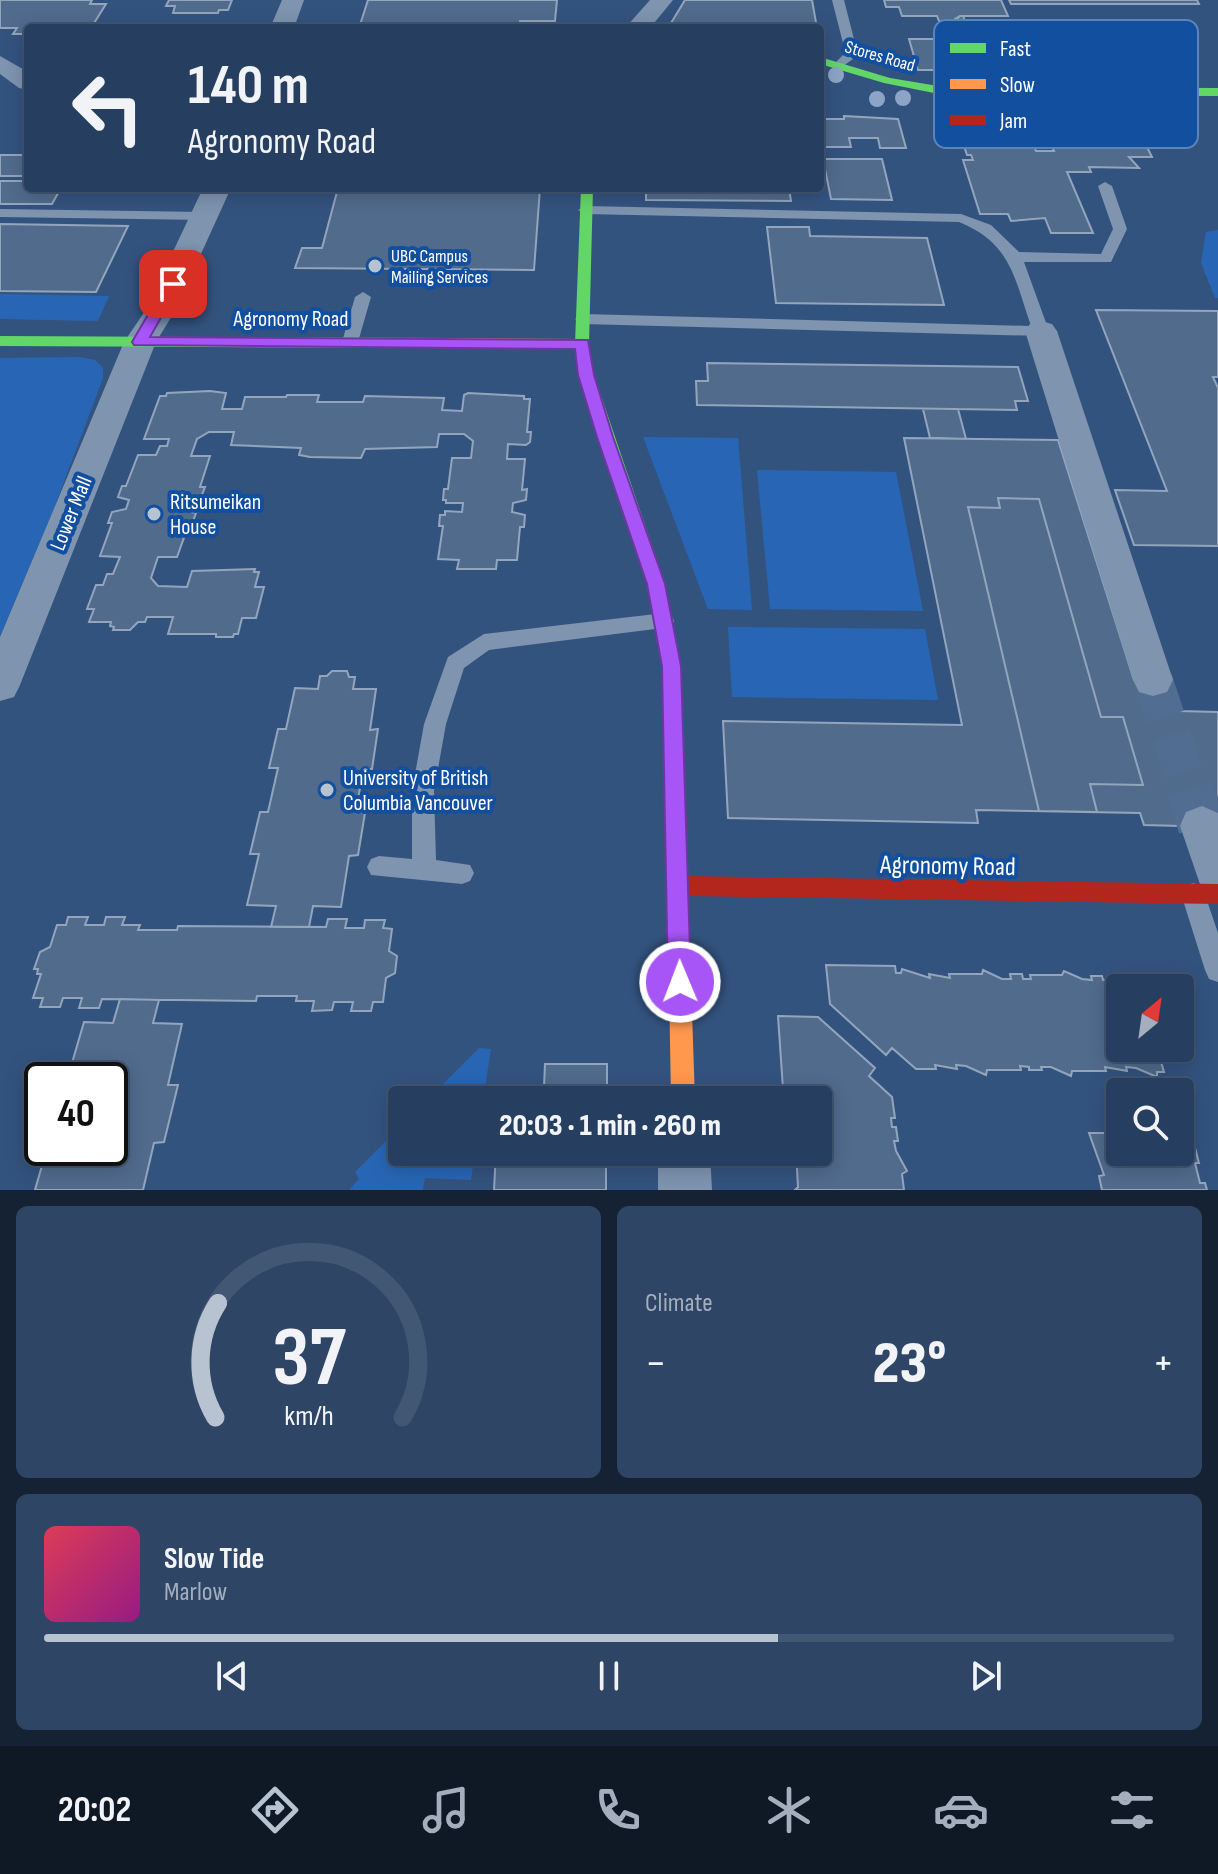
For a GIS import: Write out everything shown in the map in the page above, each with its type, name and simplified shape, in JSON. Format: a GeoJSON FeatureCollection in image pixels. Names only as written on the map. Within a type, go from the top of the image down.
{"type":"FeatureCollection","features":[{"type":"Feature","properties":{"kind":"street"},"geometry":{"type":"LineString","coordinates":[[284,24],[293,0]]}},
{"type":"Feature","properties":{"kind":"street"},"geometry":{"type":"LineString","coordinates":[[641,24],[662,0]]}},
{"type":"Feature","properties":{"kind":"street","name":"Stores Road"},"geometry":{"type":"LineString","coordinates":[[824,61],[888,81],[934,89]]}},
{"type":"Feature","properties":{"kind":"street"},"geometry":{"type":"LineString","coordinates":[[0,63],[24,80]]}},
{"type":"Feature","properties":{"kind":"street","name":"Stores Road"},"geometry":{"type":"LineString","coordinates":[[1198,92],[1218,92]]}},
{"type":"Feature","properties":{"kind":"street","name":"Lower Mall"},"geometry":{"type":"LineString","coordinates":[[0,685],[140,342],[160,311],[215,192]]}},
{"type":"Feature","properties":{"kind":"street"},"geometry":{"type":"LineString","coordinates":[[587,192],[582,344],[586,375],[656,584],[672,666],[683,1086]]}},
{"type":"Feature","properties":{"kind":"street"},"geometry":{"type":"LineString","coordinates":[[1041,331],[1153,680]]}},
{"type":"Feature","properties":{"kind":"street","name":"Agronomy Road"},"geometry":{"type":"LineString","coordinates":[[0,341],[582,344]]}},
{"type":"Feature","properties":{"kind":"street"},"geometry":{"type":"LineString","coordinates":[[1202,826],[1210,887]]}},
{"type":"Feature","properties":{"kind":"street","name":"Agronomy Road"},"geometry":{"type":"LineString","coordinates":[[677,886],[1210,887]]}},
{"type":"Feature","properties":{"kind":"street"},"geometry":{"type":"LineString","coordinates":[[684,1166],[685,1190]]}},
{"type":"Feature","properties":{"kind":"lane"},"geometry":{"type":"LineString","coordinates":[[838,0],[850,47],[849,56],[839,65]]}},
{"type":"Feature","properties":{"kind":"lane"},"geometry":{"type":"LineString","coordinates":[[1015,257],[1106,259],[1120,229],[1105,186]]}},
{"type":"Feature","properties":{"kind":"lane"},"geometry":{"type":"LineString","coordinates":[[583,319],[1041,331],[1015,257],[986,228],[961,218],[585,210]]}},
{"type":"Feature","properties":{"kind":"lane"},"geometry":{"type":"LineString","coordinates":[[0,213],[205,216]]}},
{"type":"Feature","properties":{"kind":"lane"},"geometry":{"type":"LineString","coordinates":[[350,342],[363,297]]}},
{"type":"Feature","properties":{"kind":"lane"},"geometry":{"type":"LineString","coordinates":[[424,870],[423,791],[435,724],[455,663],[484,642],[664,621]]}},
{"type":"Feature","properties":{"kind":"lane"},"geometry":{"type":"LineString","coordinates":[[379,867],[462,873]]}},
{"type":"Feature","properties":{"kind":"lane"},"geometry":{"type":"LineString","coordinates":[[1210,887],[1218,970]]}},
{"type":"Feature","properties":{"kind":"shaded area"},"geometry":{"type":"Polygon","coordinates":[[[1218,230],[1218,298],[1215,298],[1201,263],[1206,232],[1218,230]]]}},
{"type":"Feature","properties":{"kind":"shaded area"},"geometry":{"type":"Polygon","coordinates":[[[0,294],[109,296],[98,321],[0,319],[0,294]]]}},
{"type":"Feature","properties":{"kind":"shaded area"},"geometry":{"type":"Polygon","coordinates":[[[80,357],[95,360],[103,368],[103,378],[53,511],[0,636],[0,358],[80,357]]]}},
{"type":"Feature","properties":{"kind":"shaded area"},"geometry":{"type":"Polygon","coordinates":[[[643,437],[738,438],[752,610],[708,609],[643,437]]]}},
{"type":"Feature","properties":{"kind":"shaded area"},"geometry":{"type":"Polygon","coordinates":[[[757,470],[896,472],[923,611],[770,609],[757,470]]]}},
{"type":"Feature","properties":{"kind":"shaded area"},"geometry":{"type":"Polygon","coordinates":[[[728,627],[925,629],[938,700],[732,697],[728,627]]]}},
{"type":"Feature","properties":{"kind":"shaded area"},"geometry":{"type":"Polygon","coordinates":[[[479,1048],[491,1049],[485,1086],[441,1086],[479,1048]]]}},
{"type":"Feature","properties":{"kind":"shaded area"},"geometry":{"type":"Polygon","coordinates":[[[388,1139],[388,1166],[473,1166],[471,1180],[425,1178],[423,1190],[349,1190],[359,1179],[355,1172],[388,1139]]]}},
{"type":"Feature","properties":{"kind":"building"},"geometry":{"type":"Polygon","coordinates":[[[0,0],[92,0],[90,4],[106,4],[94,24],[24,24],[24,34],[13,34],[17,28],[0,28],[0,0]]]}},
{"type":"Feature","properties":{"kind":"building"},"geometry":{"type":"Polygon","coordinates":[[[169,0],[232,0],[228,10],[219,10],[218,13],[173,13],[175,6],[166,6],[169,0]]]}},
{"type":"Feature","properties":{"kind":"building"},"geometry":{"type":"Polygon","coordinates":[[[368,0],[557,0],[555,21],[520,21],[520,24],[360,24],[368,0]]]}},
{"type":"Feature","properties":{"kind":"building"},"geometry":{"type":"Polygon","coordinates":[[[685,0],[812,0],[816,24],[670,24],[685,0]]]}},
{"type":"Feature","properties":{"kind":"building"},"geometry":{"type":"Polygon","coordinates":[[[884,0],[1001,0],[1008,16],[960,16],[956,20],[939,20],[937,16],[902,16],[899,7],[886,7],[884,0]]]}},
{"type":"Feature","properties":{"kind":"building"},"geometry":{"type":"Polygon","coordinates":[[[1009,0],[1197,0],[1199,4],[1011,4],[1009,0]]]}},
{"type":"Feature","properties":{"kind":"building"},"geometry":{"type":"Polygon","coordinates":[[[180,23],[225,23],[224,24],[180,23]]]}},
{"type":"Feature","properties":{"kind":"building"},"geometry":{"type":"Polygon","coordinates":[[[909,39],[934,39],[934,70],[918,70],[909,39]]]}},
{"type":"Feature","properties":{"kind":"building"},"geometry":{"type":"Polygon","coordinates":[[[844,116],[898,119],[906,148],[880,148],[878,138],[849,138],[851,147],[825,147],[824,119],[844,119],[844,116]]]}},
{"type":"Feature","properties":{"kind":"building"},"geometry":{"type":"Polygon","coordinates":[[[965,148],[1054,151],[1053,148],[1148,148],[1152,157],[1129,157],[1139,168],[1089,167],[1091,172],[1067,172],[1093,233],[1051,233],[1045,218],[1011,221],[1008,214],[980,214],[963,160],[973,160],[965,148]]]}},
{"type":"Feature","properties":{"kind":"building"},"geometry":{"type":"Polygon","coordinates":[[[0,155],[24,155],[24,176],[0,176],[0,155]]]}},
{"type":"Feature","properties":{"kind":"building"},"geometry":{"type":"Polygon","coordinates":[[[824,159],[882,159],[892,200],[831,199],[824,159]]]}},
{"type":"Feature","properties":{"kind":"building"},"geometry":{"type":"Polygon","coordinates":[[[0,181],[24,181],[24,192],[59,192],[52,204],[0,204],[0,181]]]}},
{"type":"Feature","properties":{"kind":"building"},"geometry":{"type":"Polygon","coordinates":[[[337,192],[540,192],[534,270],[295,268],[302,248],[322,248],[337,192]]]}},
{"type":"Feature","properties":{"kind":"building"},"geometry":{"type":"Polygon","coordinates":[[[646,192],[790,192],[791,201],[646,200],[646,192]]]}},
{"type":"Feature","properties":{"kind":"building"},"geometry":{"type":"Polygon","coordinates":[[[0,224],[128,226],[96,292],[0,291],[0,224]]]}},
{"type":"Feature","properties":{"kind":"building"},"geometry":{"type":"Polygon","coordinates":[[[767,227],[809,227],[810,236],[927,238],[944,305],[776,303],[767,227]]]}},
{"type":"Feature","properties":{"kind":"building"},"geometry":{"type":"Polygon","coordinates":[[[1096,310],[1218,311],[1218,377],[1213,377],[1218,388],[1218,546],[1134,545],[1115,490],[1167,491],[1096,310]]]}},
{"type":"Feature","properties":{"kind":"building"},"geometry":{"type":"Polygon","coordinates":[[[707,363],[1018,367],[1028,401],[1015,401],[1017,410],[697,405],[696,381],[708,381],[707,363]]]}},
{"type":"Feature","properties":{"kind":"building","name":"Ritsumeikan House"},"geometry":{"type":"Polygon","coordinates":[[[210,391],[226,393],[222,409],[242,409],[245,397],[287,395],[319,395],[317,402],[363,402],[365,396],[444,398],[442,410],[462,411],[464,395],[468,393],[524,396],[524,399],[530,399],[527,432],[531,432],[530,442],[526,445],[508,444],[507,459],[525,459],[522,490],[527,489],[526,500],[513,503],[512,512],[525,515],[524,527],[520,527],[517,560],[497,560],[496,569],[457,569],[459,560],[438,559],[443,526],[439,526],[440,515],[445,515],[445,511],[462,512],[463,503],[446,503],[443,500],[444,489],[448,489],[452,458],[471,458],[473,441],[464,434],[439,434],[437,447],[365,449],[361,458],[310,457],[299,455],[301,448],[231,445],[234,432],[209,432],[197,439],[191,456],[210,456],[200,487],[205,487],[201,497],[179,500],[176,509],[193,509],[192,512],[196,513],[192,524],[189,524],[177,557],[158,557],[151,578],[158,586],[187,587],[192,571],[255,569],[254,572],[259,572],[255,587],[264,587],[256,618],[242,618],[238,634],[233,637],[168,634],[173,617],[147,617],[145,622],[138,622],[130,630],[113,630],[111,622],[89,622],[94,609],[87,609],[96,585],[103,585],[107,574],[113,574],[120,557],[100,556],[112,523],[108,523],[112,512],[126,509],[129,500],[118,497],[122,486],[126,486],[138,455],[156,455],[160,446],[167,446],[169,439],[144,439],[160,396],[210,391]]]}},
{"type":"Feature","properties":{"kind":"building"},"geometry":{"type":"Polygon","coordinates":[[[923,409],[958,409],[966,439],[930,438],[923,409]]]}},
{"type":"Feature","properties":{"kind":"building"},"geometry":{"type":"Polygon","coordinates":[[[904,438],[1058,440],[1134,680],[1168,680],[1179,711],[1218,712],[1218,827],[1144,825],[1140,813],[976,810],[978,823],[728,818],[723,721],[962,725],[904,438]]]}},
{"type":"Feature","properties":{"kind":"building"},"geometry":{"type":"Polygon","coordinates":[[[998,498],[1039,499],[1101,717],[1123,717],[1143,785],[1090,784],[1097,812],[1039,811],[968,507],[1000,508],[998,498]]]}},
{"type":"Feature","properties":{"kind":"building"},"geometry":{"type":"Polygon","coordinates":[[[332,671],[347,671],[349,677],[355,677],[353,689],[376,689],[370,730],[378,729],[372,769],[363,769],[356,813],[365,813],[358,855],[349,856],[341,907],[313,906],[309,927],[271,927],[276,906],[247,905],[259,854],[250,854],[260,812],[268,812],[278,768],[269,768],[278,729],[286,729],[295,688],[318,689],[320,676],[327,676],[332,671]]]}},
{"type":"Feature","properties":{"kind":"building"},"geometry":{"type":"Polygon","coordinates":[[[68,917],[88,917],[85,925],[104,925],[106,917],[125,917],[122,925],[140,925],[138,930],[177,930],[178,926],[326,927],[328,919],[347,919],[345,928],[364,928],[365,920],[385,920],[383,928],[392,929],[389,951],[397,956],[395,973],[386,978],[383,1002],[373,1002],[371,1011],[351,1011],[353,1002],[334,1002],[332,1010],[312,1011],[314,1001],[296,1001],[297,996],[257,996],[256,1001],[102,999],[99,1008],[79,1008],[82,998],[63,998],[60,1007],[40,1007],[43,998],[33,998],[41,974],[34,969],[40,952],[50,947],[57,925],[66,925],[68,917]]]}},
{"type":"Feature","properties":{"kind":"building"},"geometry":{"type":"Polygon","coordinates":[[[826,965],[895,966],[896,973],[901,973],[902,969],[930,978],[929,974],[950,978],[949,974],[982,974],[983,970],[1002,979],[1011,979],[1010,974],[1022,974],[1023,979],[1031,979],[1030,975],[1062,975],[1064,971],[1082,979],[1092,980],[1091,976],[1102,976],[1106,980],[1106,1062],[1161,1062],[1164,1072],[1157,1072],[1157,1077],[1136,1068],[1126,1067],[1127,1071],[1105,1067],[1106,1071],[1072,1071],[1071,1076],[1051,1067],[1029,1070],[1029,1067],[1020,1066],[1021,1070],[987,1070],[986,1075],[956,1065],[957,1069],[935,1065],[936,1069],[916,1069],[892,1048],[886,1055],[830,1004],[826,965]]]}},
{"type":"Feature","properties":{"kind":"building"},"geometry":{"type":"Polygon","coordinates":[[[120,999],[159,1000],[153,1023],[182,1024],[168,1085],[178,1085],[164,1142],[154,1143],[143,1190],[35,1190],[42,1166],[128,1166],[128,1062],[72,1062],[84,1022],[113,1023],[120,999]]]}},
{"type":"Feature","properties":{"kind":"building"},"geometry":{"type":"Polygon","coordinates":[[[778,1016],[818,1017],[875,1068],[869,1076],[892,1097],[895,1118],[891,1118],[892,1127],[896,1127],[898,1141],[894,1141],[896,1151],[907,1171],[902,1174],[904,1190],[795,1190],[798,1187],[797,1166],[832,1166],[832,1086],[783,1086],[778,1016]]]}},
{"type":"Feature","properties":{"kind":"building"},"geometry":{"type":"Polygon","coordinates":[[[545,1064],[607,1064],[607,1086],[544,1086],[545,1064]]]}},
{"type":"Feature","properties":{"kind":"building"},"geometry":{"type":"Polygon","coordinates":[[[1089,1133],[1106,1133],[1106,1166],[1194,1166],[1194,1144],[1200,1183],[1205,1183],[1207,1190],[1102,1190],[1099,1176],[1104,1175],[1089,1133]]]}},
{"type":"Feature","properties":{"kind":"building"},"geometry":{"type":"Polygon","coordinates":[[[495,1166],[606,1166],[606,1190],[494,1190],[495,1166]]]}},
{"type":"Feature","properties":{"kind":"tunnel"},"geometry":{"type":"LineString","coordinates":[[1153,680],[1190,791]]}},
{"type":"Feature","properties":{"kind":"tunnel"},"geometry":{"type":"LineString","coordinates":[[1190,789],[1202,826]]}},
{"type":"Feature","properties":{"kind":"traffic: fast"},"geometry":{"type":"LineString","coordinates":[[824,61],[888,81],[934,89]]}},
{"type":"Feature","properties":{"kind":"traffic: fast"},"geometry":{"type":"LineString","coordinates":[[1198,92],[1218,92]]}},
{"type":"Feature","properties":{"kind":"traffic: fast"},"geometry":{"type":"LineString","coordinates":[[587,192],[582,344],[586,375],[656,584],[669,648]]}},
{"type":"Feature","properties":{"kind":"traffic: fast"},"geometry":{"type":"LineString","coordinates":[[0,341],[451,343]]}},
{"type":"Feature","properties":{"kind":"traffic: slow"},"geometry":{"type":"LineString","coordinates":[[451,343],[582,344]]}},
{"type":"Feature","properties":{"kind":"traffic: slow"},"geometry":{"type":"LineString","coordinates":[[680,983],[683,1086]]}},
{"type":"Feature","properties":{"kind":"traffic: jam"},"geometry":{"type":"LineString","coordinates":[[669,648],[672,666],[680,983]]}},
{"type":"Feature","properties":{"kind":"traffic: jam"},"geometry":{"type":"LineString","coordinates":[[677,886],[1218,894]]}},
{"type":"Feature","properties":{"kind":"place","name":"UBC Campus Mailing Services"},"geometry":{"type":"Point","coordinates":[375,266]}},
{"type":"Feature","properties":{"kind":"place","name":"Ritsumeikan House"},"geometry":{"type":"Point","coordinates":[154,514]}},
{"type":"Feature","properties":{"kind":"place","name":"University of British Columbia Vancouver"},"geometry":{"type":"Point","coordinates":[327,790]}},
{"type":"Feature","properties":{"kind":"route"},"geometry":{"type":"LineString","coordinates":[[173,284],[140,342],[582,344],[586,375],[605,437],[656,584],[672,666],[680,982]]}}]}
